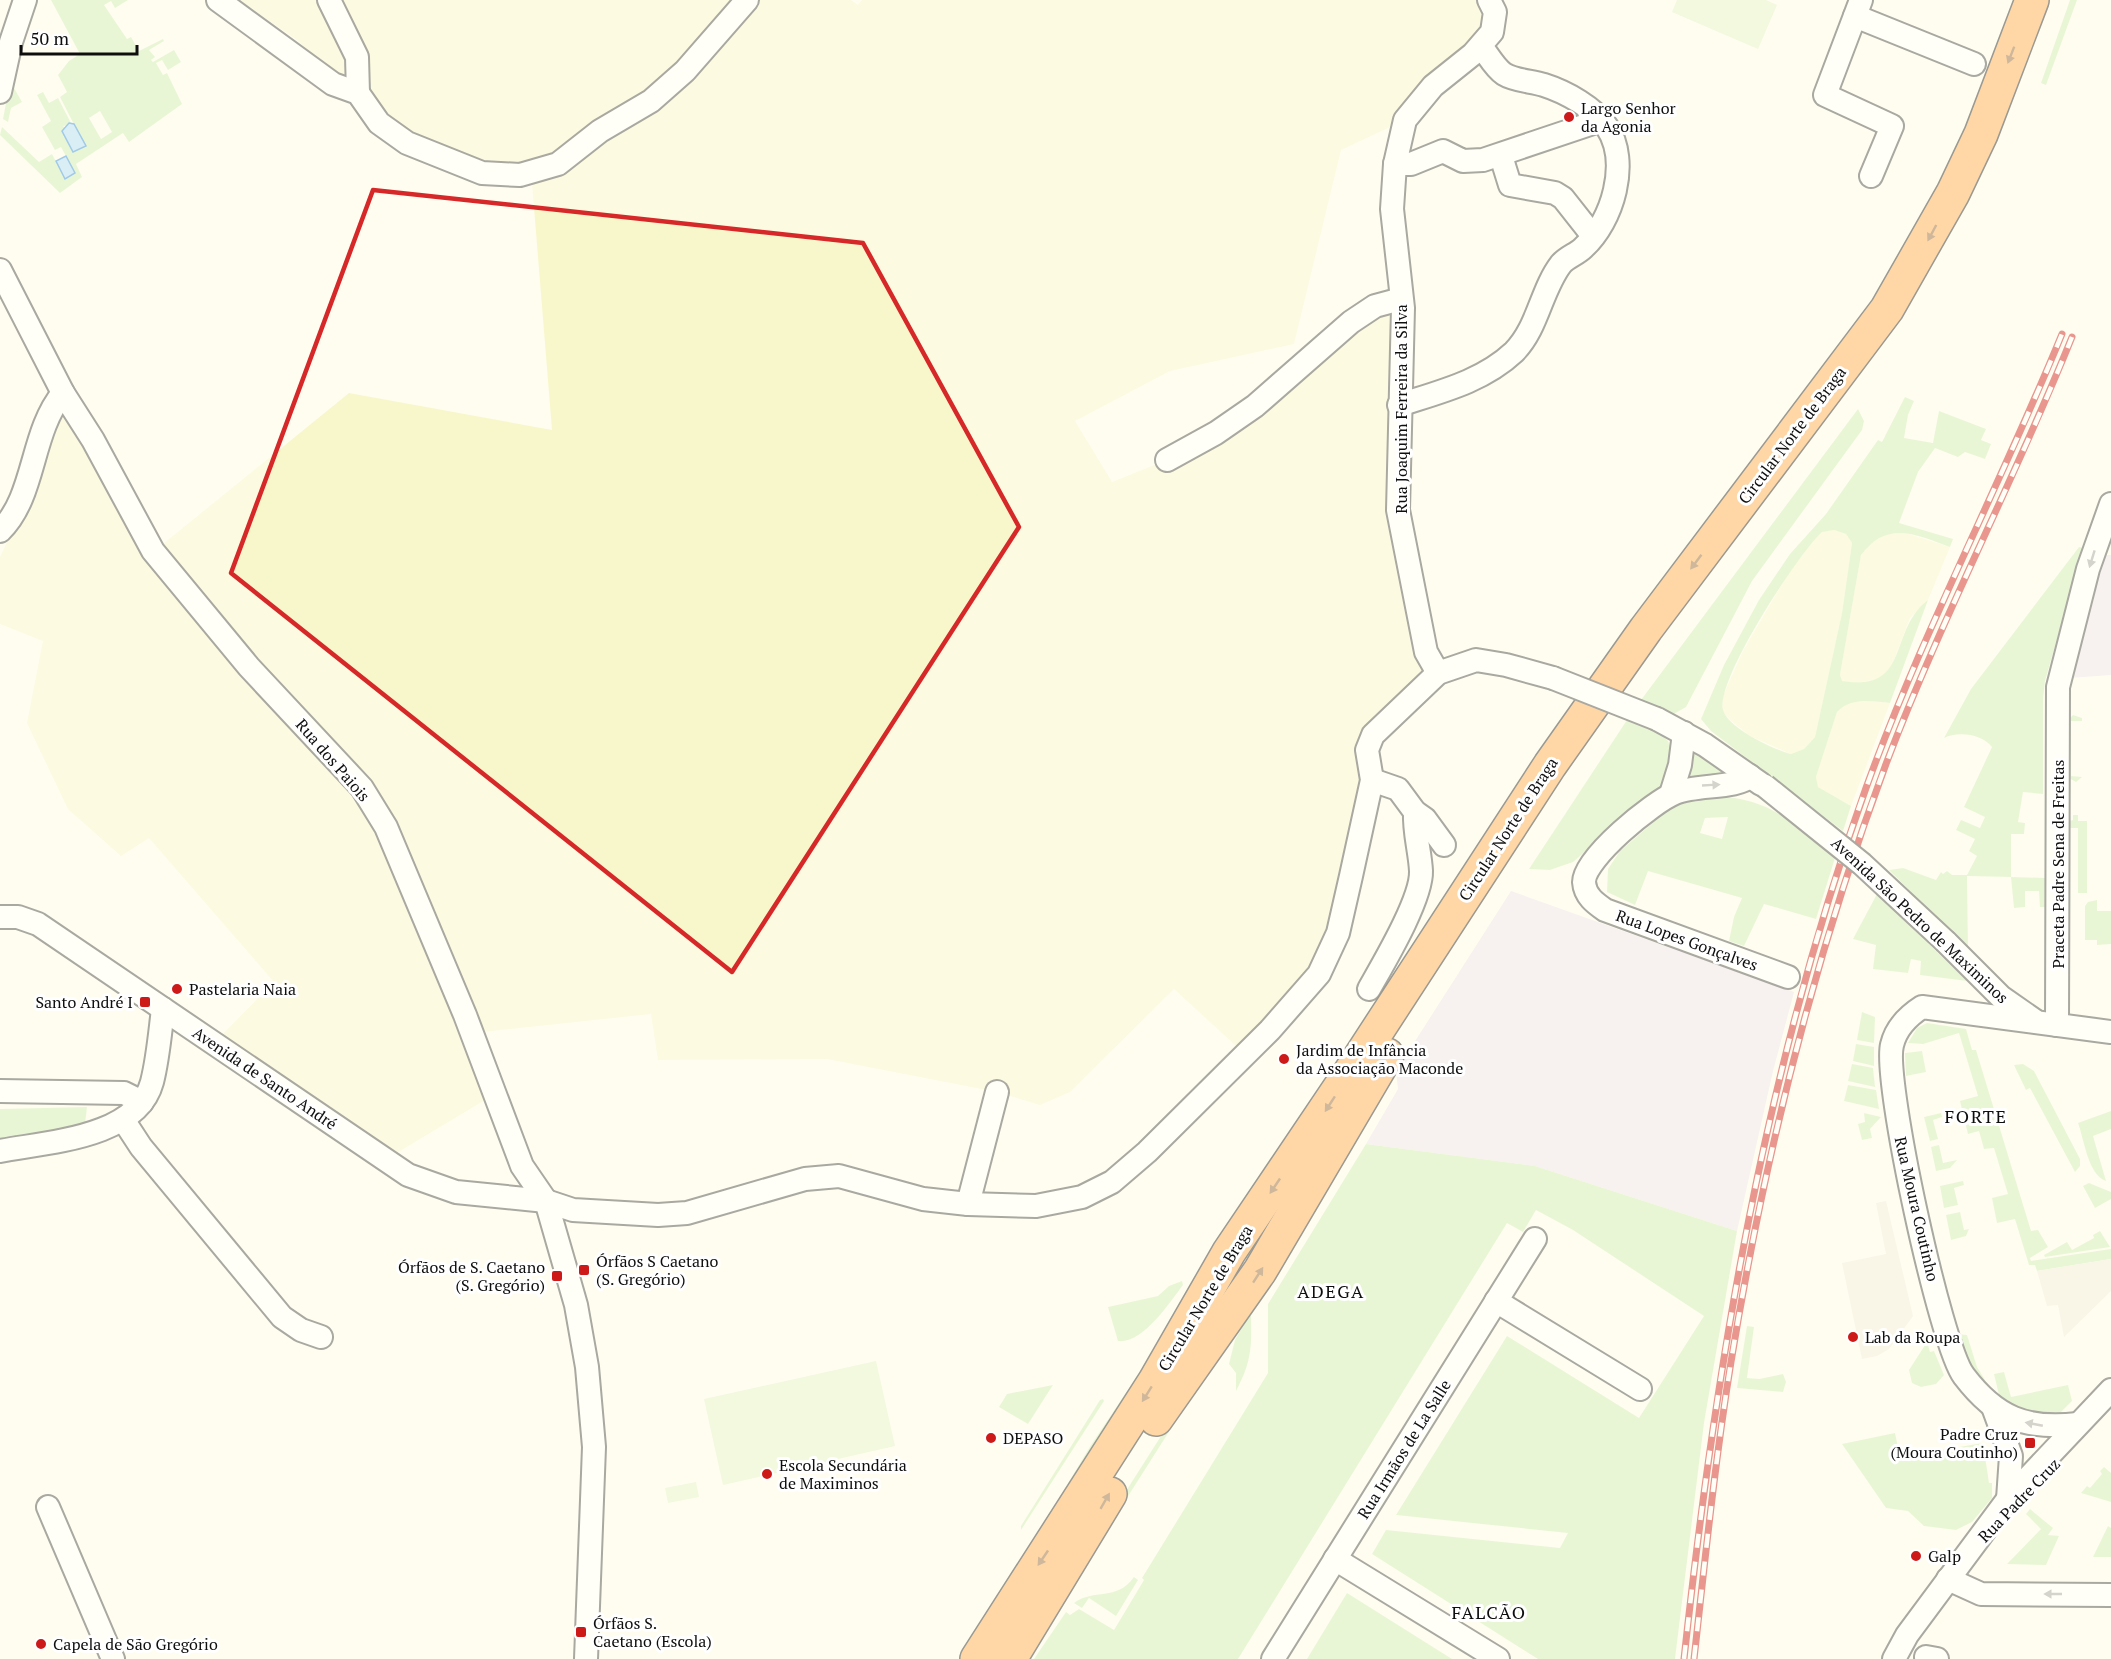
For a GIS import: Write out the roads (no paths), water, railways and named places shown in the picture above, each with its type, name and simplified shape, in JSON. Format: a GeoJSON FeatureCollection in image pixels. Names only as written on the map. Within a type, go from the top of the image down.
{"type":"FeatureCollection","features":[{"type":"Feature","properties":{"kind":"highway","name":"Circular Norte de Braga"},"geometry":{"type":"LineString","coordinates":[[977,1659],[1155,1381],[1229,1252],[1326,1109],[1550,765],[1646,629],[1887,309],[1953,193],[1981,134],[2032,0]]}},
{"type":"Feature","properties":{"kind":"highway","name":"Circular Norte de Braga"},"geometry":{"type":"LineString","coordinates":[[1010,1659],[1149,1429],[1260,1271],[1389,1051],[1549,805],[1678,621],[1876,361],[1914,306],[1979,190],[2006,129],[2055,0]]}},
{"type":"Feature","properties":{"kind":"street"},"geometry":{"type":"LineString","coordinates":[[0,93],[11,42],[25,0]]}},
{"type":"Feature","properties":{"kind":"street"},"geometry":{"type":"LineString","coordinates":[[218,0],[333,84],[358,93]]}},
{"type":"Feature","properties":{"kind":"street"},"geometry":{"type":"LineString","coordinates":[[329,0],[357,57],[358,93],[379,123],[407,143],[482,173],[520,175],[558,164],[600,131],[651,101],[685,71],[747,0]]}},
{"type":"Feature","properties":{"kind":"street","name":"Rua Joaquim Ferreira da Silva"},"geometry":{"type":"LineString","coordinates":[[1437,673],[1426,652],[1398,510],[1403,308],[1392,209],[1395,164],[1405,120],[1433,86],[1480,46],[1492,32],[1496,12],[1490,0]]}},
{"type":"Feature","properties":{"kind":"street"},"geometry":{"type":"LineString","coordinates":[[1871,176],[1892,126],[1825,95],[1858,8],[1974,64]]}},
{"type":"Feature","properties":{"kind":"street"},"geometry":{"type":"LineString","coordinates":[[1399,405],[1463,384],[1489,371],[1514,352],[1525,338],[1561,264],[1584,248],[1609,207],[1618,161],[1616,142],[1602,120],[1582,104],[1551,88],[1504,74],[1480,46]]}},
{"type":"Feature","properties":{"kind":"street"},"geometry":{"type":"LineString","coordinates":[[1395,164],[1411,164],[1443,151],[1464,161],[1500,156],[1527,144],[1602,120]]}},
{"type":"Feature","properties":{"kind":"street"},"geometry":{"type":"LineString","coordinates":[[1500,156],[1510,185],[1555,193],[1563,198],[1593,236]]}},
{"type":"Feature","properties":{"kind":"street","name":"Rua dos Paiois"},"geometry":{"type":"LineString","coordinates":[[0,270],[63,393],[93,440],[153,551],[249,667],[362,788],[386,827],[465,1015],[522,1166],[546,1202],[576,1305],[587,1367],[594,1447],[586,1659]]}},
{"type":"Feature","properties":{"kind":"street"},"geometry":{"type":"LineString","coordinates":[[1167,460],[1207,438],[1255,406],[1351,322],[1375,306],[1401,299]]}},
{"type":"Feature","properties":{"kind":"street"},"geometry":{"type":"LineString","coordinates":[[0,531],[18,507],[38,438],[50,408],[63,393]]}},
{"type":"Feature","properties":{"kind":"street","name":"Praceta Padre Sena de Freitas"},"geometry":{"type":"LineString","coordinates":[[2048,1024],[2061,671],[2088,569],[2111,504]]}},
{"type":"Feature","properties":{"kind":"street","name":"Avenida São Pedro de Maximinos"},"geometry":{"type":"LineString","coordinates":[[546,1202],[583,1211],[658,1215],[687,1213],[806,1179],[839,1176],[923,1199],[968,1204],[1036,1206],[1082,1197],[1112,1182],[1204,1097],[1270,1030],[1319,974],[1338,933],[1372,780],[1367,750],[1373,735],[1437,673],[1476,660],[1506,665],[1553,678],[1657,719],[1684,733],[1757,781],[1862,864],[2001,997],[2048,1024]]}},
{"type":"Feature","properties":{"kind":"street"},"geometry":{"type":"LineString","coordinates":[[1671,794],[1679,772],[1684,733]]}},
{"type":"Feature","properties":{"kind":"street"},"geometry":{"type":"LineString","coordinates":[[1372,780],[1398,789],[1415,812],[1425,819],[1444,845]]}},
{"type":"Feature","properties":{"kind":"street","name":"Rua Lopes Gonçalves"},"geometry":{"type":"LineString","coordinates":[[1757,781],[1705,785],[1671,794],[1626,828],[1594,859],[1584,879],[1585,890],[1591,900],[1605,910],[1788,977]]}},
{"type":"Feature","properties":{"kind":"street"},"geometry":{"type":"LineString","coordinates":[[1368,989],[1414,901],[1422,873],[1414,832],[1415,812]]}},
{"type":"Feature","properties":{"kind":"street","name":"Avenida de Santo André"},"geometry":{"type":"LineString","coordinates":[[0,917],[18,917],[38,924],[408,1175],[456,1192],[546,1202]]}},
{"type":"Feature","properties":{"kind":"street","name":"Rua Moura Coutinho"},"geometry":{"type":"LineString","coordinates":[[2048,1024],[1922,1007],[1910,1015],[1899,1028],[1892,1045],[1892,1085],[1897,1121],[1950,1349],[1962,1375],[1993,1407],[2020,1422],[2037,1426],[2078,1424]]}},
{"type":"Feature","properties":{"kind":"street"},"geometry":{"type":"LineString","coordinates":[[0,1152],[84,1136],[124,1121],[142,1102],[152,1084],[163,1009]]}},
{"type":"Feature","properties":{"kind":"street"},"geometry":{"type":"LineString","coordinates":[[2048,1024],[2111,1032]]}},
{"type":"Feature","properties":{"kind":"street"},"geometry":{"type":"LineString","coordinates":[[0,1091],[124,1093],[142,1102]]}},
{"type":"Feature","properties":{"kind":"street"},"geometry":{"type":"LineString","coordinates":[[968,1204],[997,1092]]}},
{"type":"Feature","properties":{"kind":"street"},"geometry":{"type":"LineString","coordinates":[[124,1121],[141,1147],[282,1317],[301,1330],[321,1337]]}},
{"type":"Feature","properties":{"kind":"street","name":"Rua Irmãos de La Salle"},"geometry":{"type":"LineString","coordinates":[[1273,1659],[1535,1239]]}},
{"type":"Feature","properties":{"kind":"street"},"geometry":{"type":"LineString","coordinates":[[1496,1301],[1640,1389]]}},
{"type":"Feature","properties":{"kind":"street","name":"Rua Padre Cruz"},"geometry":{"type":"LineString","coordinates":[[1972,1548],[2008,1499],[2111,1390]]}},
{"type":"Feature","properties":{"kind":"street","name":"Rua Padre Cruz"},"geometry":{"type":"LineString","coordinates":[[1972,1548],[2111,1404]]}},
{"type":"Feature","properties":{"kind":"street","name":"Rua Moura Coutinho"},"geometry":{"type":"LineString","coordinates":[[1993,1407],[2011,1456],[2008,1499]]}},
{"type":"Feature","properties":{"kind":"street"},"geometry":{"type":"LineString","coordinates":[[48,1507],[112,1659]]}},
{"type":"Feature","properties":{"kind":"street"},"geometry":{"type":"LineString","coordinates":[[1894,1659],[1907,1635],[1972,1548]]}},
{"type":"Feature","properties":{"kind":"street"},"geometry":{"type":"LineString","coordinates":[[1335,1559],[1498,1659]]}},
{"type":"Feature","properties":{"kind":"street"},"geometry":{"type":"LineString","coordinates":[[1948,1579],[1981,1594],[2111,1595]]}},
{"type":"Feature","properties":{"kind":"street"},"geometry":{"type":"LineString","coordinates":[[1881,1659],[1907,1635]]}},
{"type":"Feature","properties":{"kind":"water"},"geometry":{"type":"Polygon","coordinates":[[[69,123],[74,124],[86,146],[73,152],[62,131],[69,123]]]}},
{"type":"Feature","properties":{"kind":"water"},"geometry":{"type":"Polygon","coordinates":[[[66,156],[75,173],[65,179],[56,161],[66,156]]]}},
{"type":"Feature","properties":{"kind":"railway"},"geometry":{"type":"LineString","coordinates":[[1684,1659],[1697,1548],[1729,1327],[1772,1109],[1799,1001],[1830,894],[1888,730],[1936,616],[2062,334]]}},
{"type":"Feature","properties":{"kind":"railway"},"geometry":{"type":"LineString","coordinates":[[1694,1659],[1720,1436],[1744,1286],[1776,1134],[1814,984],[1860,837],[1907,710],[2072,337]]}},
{"type":"Feature","properties":{"kind":"place","name":"Largo Senhor da Agonia"},"geometry":{"type":"Point","coordinates":[1569,117]}},
{"type":"Feature","properties":{"kind":"place","name":"Pastelaria Naia"},"geometry":{"type":"Point","coordinates":[177,989]}},
{"type":"Feature","properties":{"kind":"place","name":"Santo André I"},"geometry":{"type":"Point","coordinates":[145,1002]}},
{"type":"Feature","properties":{"kind":"place","name":"Jardim de Infância da Associação Maconde"},"geometry":{"type":"Point","coordinates":[1284,1059]}},
{"type":"Feature","properties":{"kind":"place","name":"Órfãos S Caetano (S. Gregório)"},"geometry":{"type":"Point","coordinates":[584,1270]}},
{"type":"Feature","properties":{"kind":"place","name":"Órfãos de S. Caetano (S. Gregório)"},"geometry":{"type":"Point","coordinates":[557,1276]}},
{"type":"Feature","properties":{"kind":"place","name":"Lab da Roupa"},"geometry":{"type":"Point","coordinates":[1853,1337]}},
{"type":"Feature","properties":{"kind":"place","name":"DEPASO"},"geometry":{"type":"Point","coordinates":[991,1438]}},
{"type":"Feature","properties":{"kind":"place","name":"Padre Cruz (Moura Coutinho)"},"geometry":{"type":"Point","coordinates":[2030,1443]}},
{"type":"Feature","properties":{"kind":"place","name":"Escola Secundária de Maximinos"},"geometry":{"type":"Point","coordinates":[767,1474]}},
{"type":"Feature","properties":{"kind":"place","name":"Galp"},"geometry":{"type":"Point","coordinates":[1916,1556]}},
{"type":"Feature","properties":{"kind":"place","name":"Órfãos S. Caetano (Escola)"},"geometry":{"type":"Point","coordinates":[581,1632]}},
{"type":"Feature","properties":{"kind":"place","name":"Capela de São Gregório"},"geometry":{"type":"Point","coordinates":[41,1644]}},
{"type":"Feature","properties":{"kind":"district","name":"FORTE"},"geometry":{"type":"Point","coordinates":[1976,1116]}},
{"type":"Feature","properties":{"kind":"district","name":"ADEGA"},"geometry":{"type":"Point","coordinates":[1331,1291]}},
{"type":"Feature","properties":{"kind":"district","name":"FALCÃO"},"geometry":{"type":"Point","coordinates":[1489,1612]}}]}
